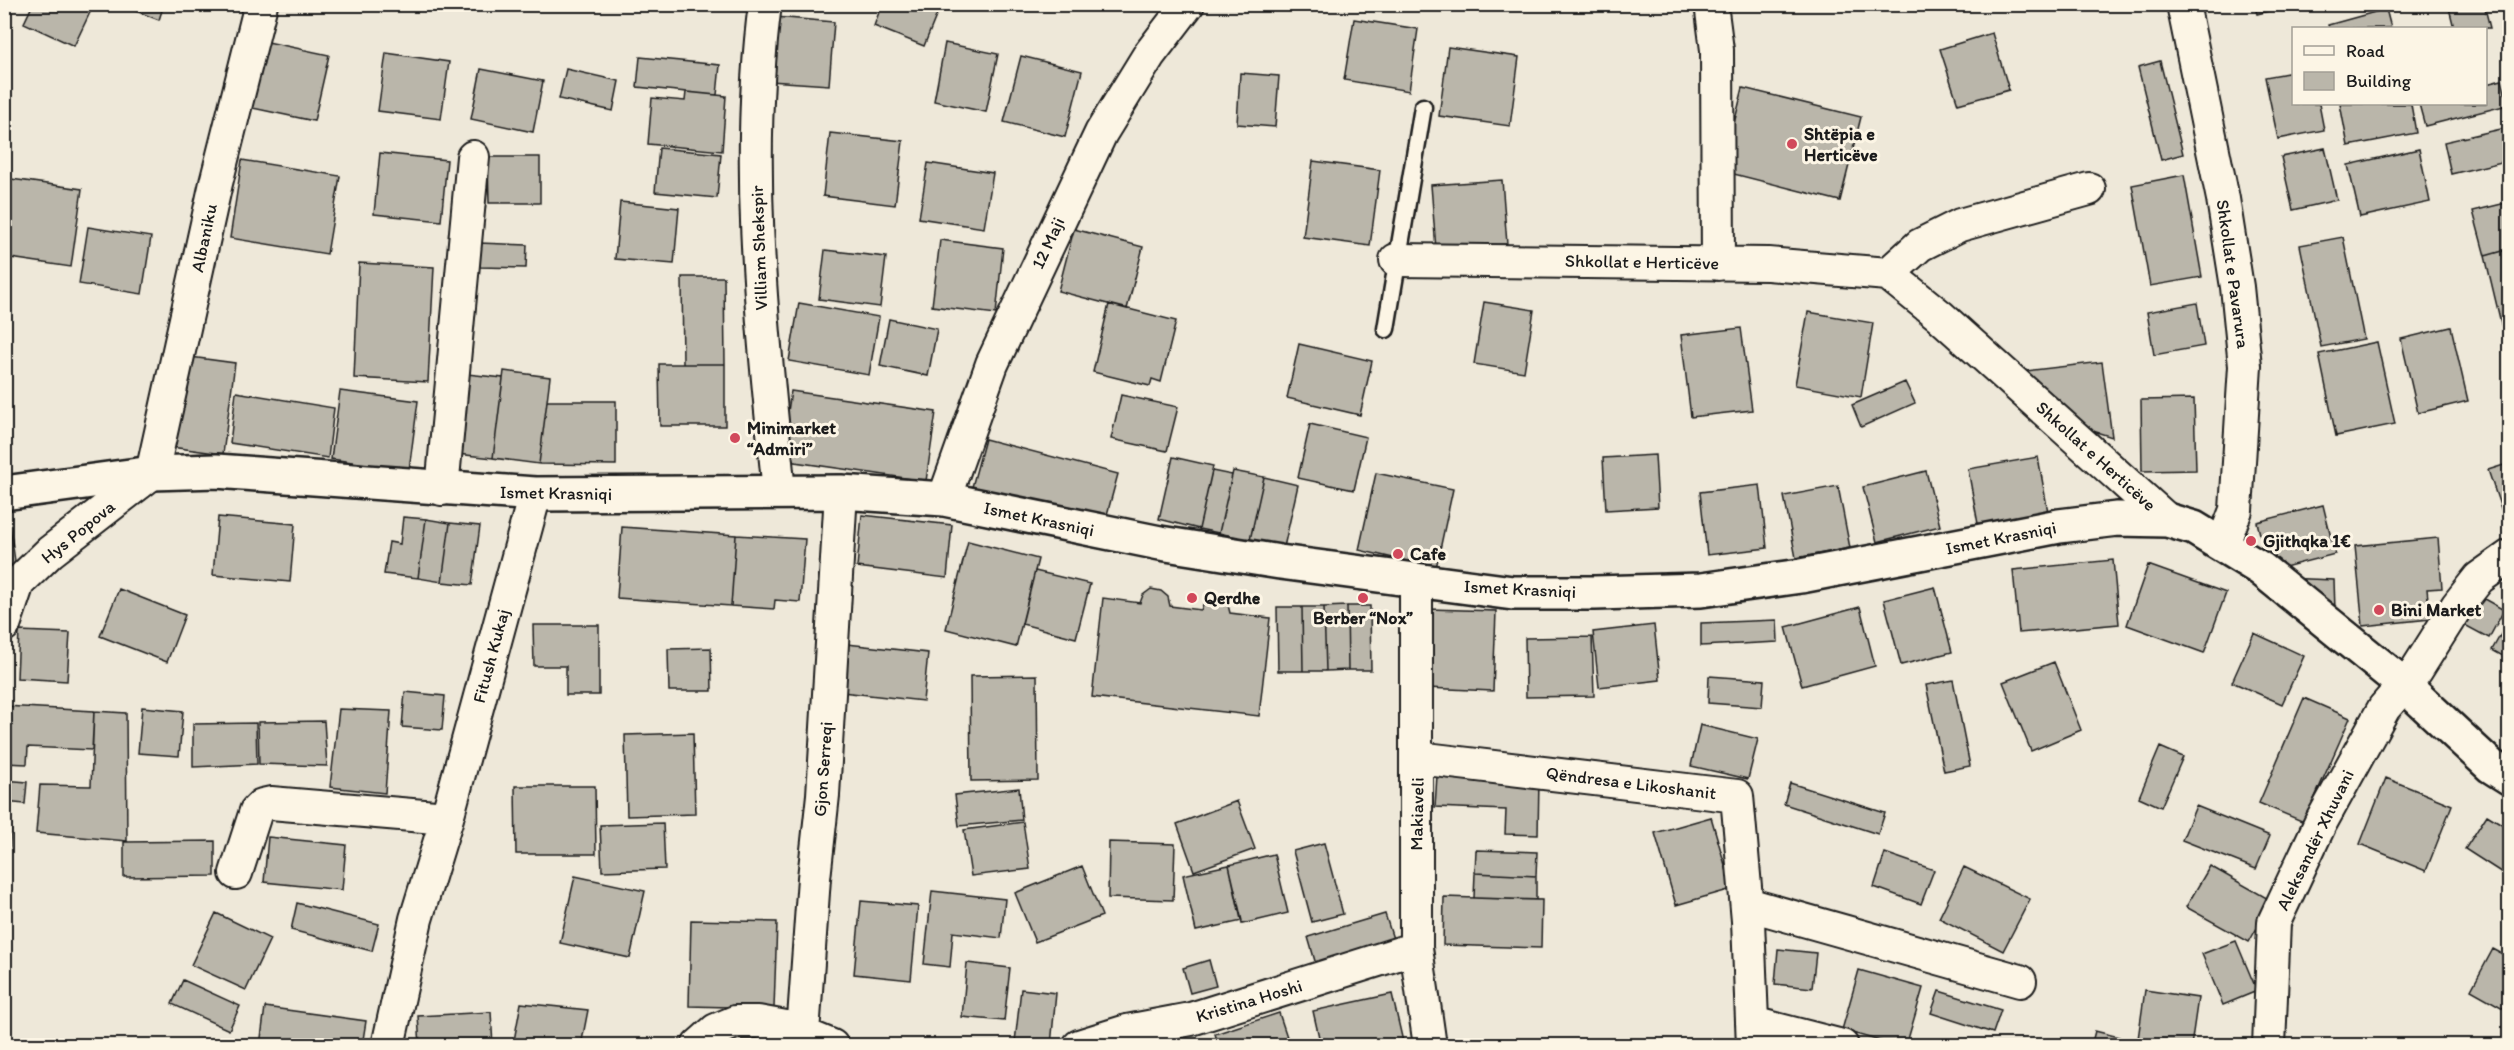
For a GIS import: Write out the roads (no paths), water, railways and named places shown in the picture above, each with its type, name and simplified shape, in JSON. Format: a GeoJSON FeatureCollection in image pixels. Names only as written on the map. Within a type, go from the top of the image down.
{"type":"FeatureCollection","features":[{"type":"Feature","properties":{"kind":"street","name":"Albaniku"},"geometry":{"type":"LineString","coordinates":[[152,473],[216,183],[261,4]]}},
{"type":"Feature","properties":{"kind":"street","name":"Villiam Shekspir"},"geometry":{"type":"LineString","coordinates":[[765,4],[755,127],[757,224],[762,312],[779,492]]}},
{"type":"Feature","properties":{"kind":"street","name":"12 Maji"},"geometry":{"type":"LineString","coordinates":[[944,499],[992,364],[1101,133],[1149,55],[1188,4]]}},
{"type":"Feature","properties":{"kind":"street"},"geometry":{"type":"LineString","coordinates":[[1712,4],[1717,50],[1718,264]]}},
{"type":"Feature","properties":{"kind":"street","name":"Shkollat e Pavarura"},"geometry":{"type":"LineString","coordinates":[[2183,4],[2223,199],[2237,286],[2245,366],[2236,510],[2223,544]]}},
{"type":"Feature","properties":{"kind":"street"},"geometry":{"type":"LineString","coordinates":[[442,489],[473,158]]}},
{"type":"Feature","properties":{"kind":"street"},"geometry":{"type":"LineString","coordinates":[[1888,274],[1920,245],[1960,225],[2089,189]]}},
{"type":"Feature","properties":{"kind":"street","name":"Shkollat e Herticëve"},"geometry":{"type":"LineString","coordinates":[[1396,260],[1768,264],[1888,274],[1940,316],[2167,520]]}},
{"type":"Feature","properties":{"kind":"street","name":"Ismet Krasniqi"},"geometry":{"type":"LineString","coordinates":[[4,493],[152,473],[216,471],[288,474],[442,489],[535,494],[841,492],[944,499],[1160,543],[1416,581],[1514,593],[1701,590],[1801,576],[2059,526],[2117,519],[2167,520],[2194,528],[2261,569],[2404,685],[2491,766],[2510,778]]}},
{"type":"Feature","properties":{"kind":"street","name":"Hys Popova"},"geometry":{"type":"LineString","coordinates":[[11,587],[50,552],[152,473]]}},
{"type":"Feature","properties":{"kind":"street","name":"Gjon Serreqi"},"geometry":{"type":"LineString","coordinates":[[801,1039],[823,795],[841,492]]}},
{"type":"Feature","properties":{"kind":"street","name":"Fitush Kukaj"},"geometry":{"type":"LineString","coordinates":[[388,1046],[416,919],[447,818],[535,494]]}},
{"type":"Feature","properties":{"kind":"street","name":"Aleksandër Xhuvani"},"geometry":{"type":"LineString","coordinates":[[2269,1046],[2274,922],[2320,824],[2384,708],[2404,685],[2478,578],[2510,556]]}},
{"type":"Feature","properties":{"kind":"street","name":"Makiaveli"},"geometry":{"type":"LineString","coordinates":[[1416,581],[1418,759],[1416,948],[1430,1046]]}},
{"type":"Feature","properties":{"kind":"street"},"geometry":{"type":"LineString","coordinates":[[4,625],[11,587]]}},
{"type":"Feature","properties":{"kind":"street","name":"Qëndresa e Likoshanit"},"geometry":{"type":"LineString","coordinates":[[1418,759],[1737,796],[1753,1034],[1842,1046]]}},
{"type":"Feature","properties":{"kind":"street"},"geometry":{"type":"LineString","coordinates":[[236,873],[256,811],[262,805],[271,803],[447,818]]}},
{"type":"Feature","properties":{"kind":"street"},"geometry":{"type":"LineString","coordinates":[[1746,904],[2020,981]]}},
{"type":"Feature","properties":{"kind":"street","name":"Kristina Hoshi"},"geometry":{"type":"LineString","coordinates":[[1079,1046],[1127,1031],[1192,1032],[1416,948]]}},
{"type":"Feature","properties":{"kind":"street"},"geometry":{"type":"LineString","coordinates":[[698,1046],[716,1030],[735,1022],[767,1024],[801,1039],[832,1046]]}},
{"type":"Feature","properties":{"kind":"lane"},"geometry":{"type":"LineString","coordinates":[[1386,329],[1423,107]]}},
{"type":"Feature","properties":{"kind":"place","name":"Shtëpia e Herticëve"},"geometry":{"type":"Point","coordinates":[1792,144]}},
{"type":"Feature","properties":{"kind":"place","name":"Minimarket “Admiri”"},"geometry":{"type":"Point","coordinates":[735,438]}},
{"type":"Feature","properties":{"kind":"place","name":"Gjithqka 1€"},"geometry":{"type":"Point","coordinates":[2251,541]}},
{"type":"Feature","properties":{"kind":"place","name":"Cafe"},"geometry":{"type":"Point","coordinates":[1398,554]}},
{"type":"Feature","properties":{"kind":"place","name":"Qerdhe"},"geometry":{"type":"Point","coordinates":[1192,598]}},
{"type":"Feature","properties":{"kind":"place","name":"Berber “Nox”"},"geometry":{"type":"Point","coordinates":[1363,598]}},
{"type":"Feature","properties":{"kind":"place","name":"Bini Market"},"geometry":{"type":"Point","coordinates":[2379,610]}}]}
